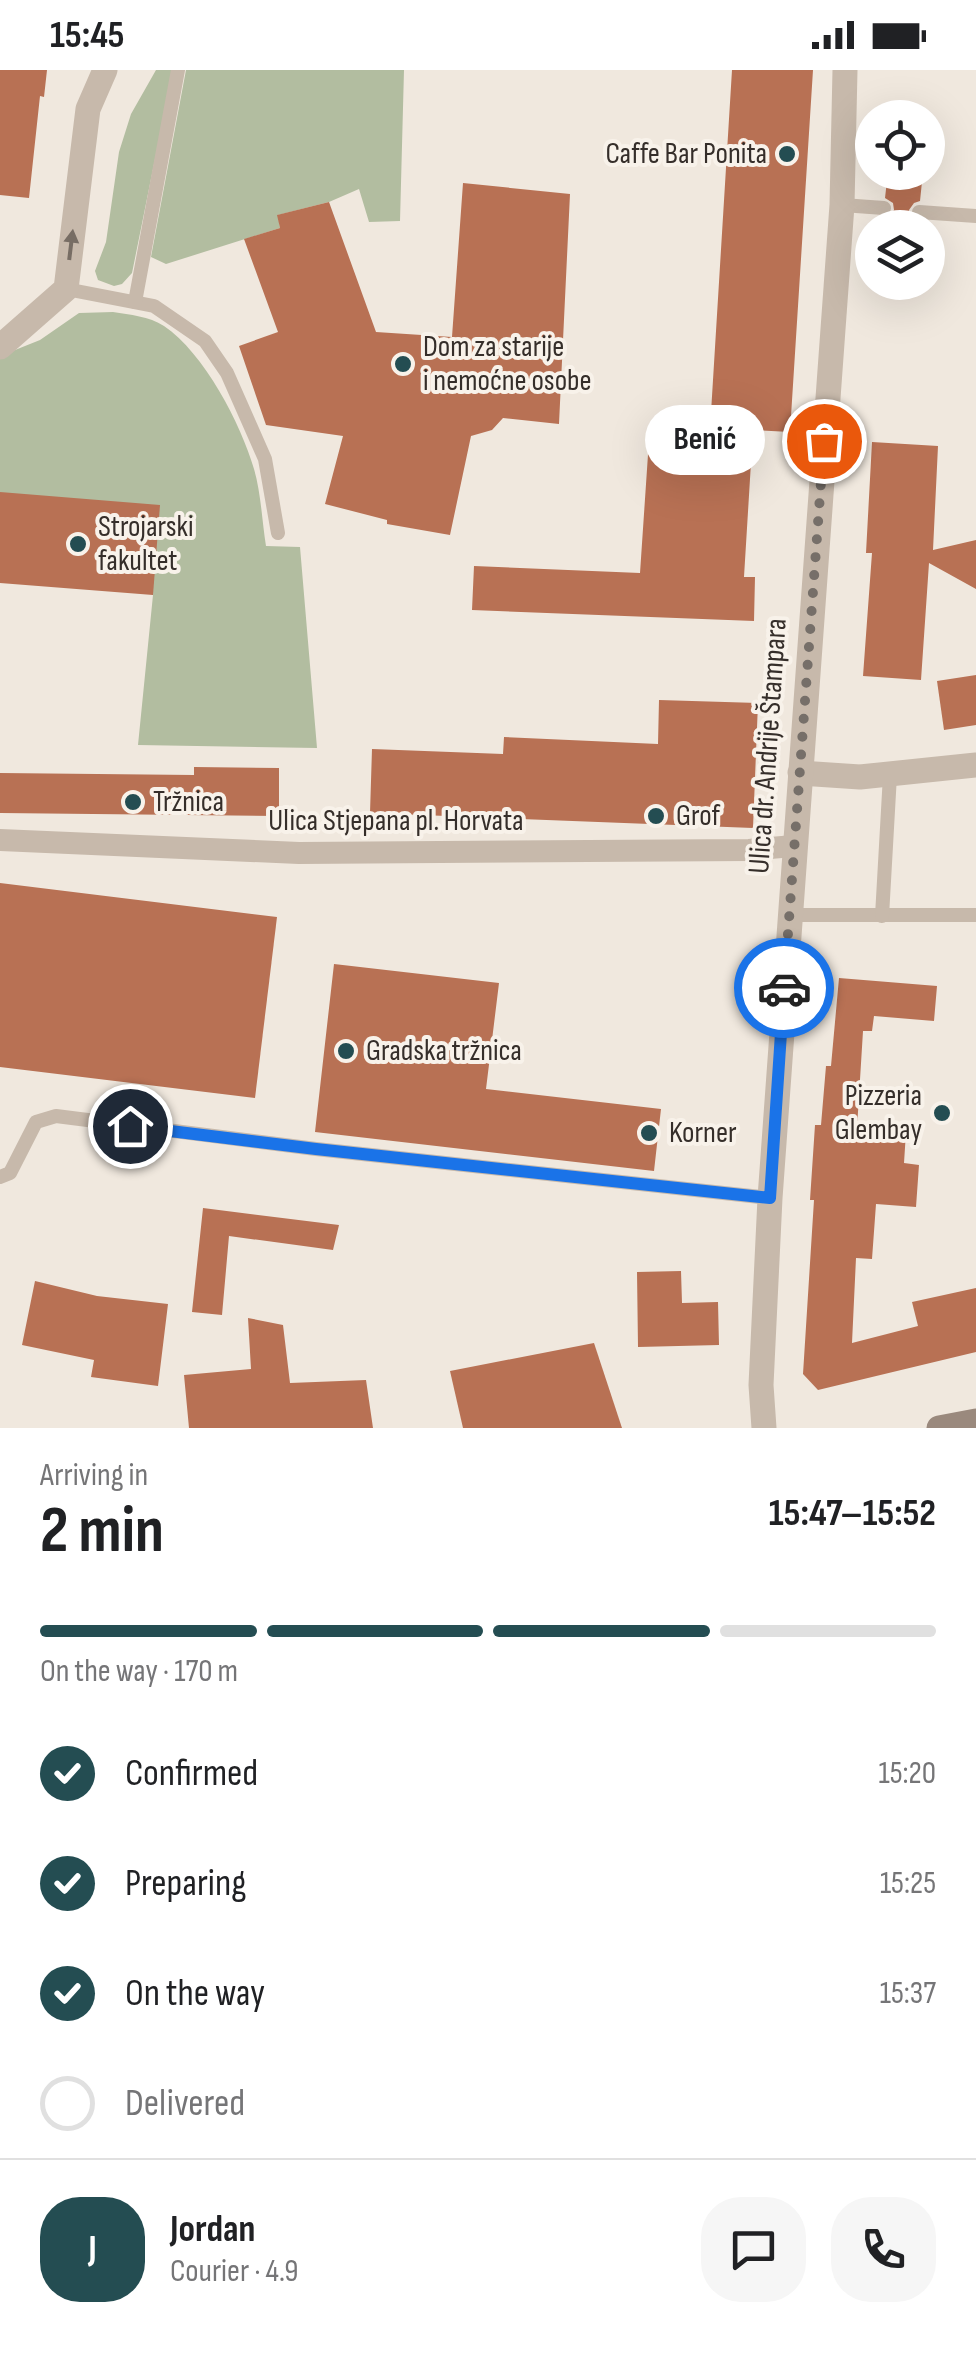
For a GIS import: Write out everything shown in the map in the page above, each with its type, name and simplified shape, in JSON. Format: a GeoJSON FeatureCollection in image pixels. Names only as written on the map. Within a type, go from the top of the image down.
{"type":"FeatureCollection","features":[{"type":"Feature","properties":{"kind":"main road"},"geometry":{"type":"LineString","coordinates":[[939,1428],[976,1421]]}},
{"type":"Feature","properties":{"kind":"street","name":"Ulica dr. Andrije Štampara"},"geometry":{"type":"LineString","coordinates":[[764,1428],[761,1384],[770,1198],[842,205],[846,70]]}},
{"type":"Feature","properties":{"kind":"street"},"geometry":{"type":"LineString","coordinates":[[0,347],[66,289],[88,109],[102,71]]}},
{"type":"Feature","properties":{"kind":"street"},"geometry":{"type":"LineString","coordinates":[[800,773],[890,775],[976,765]]}},
{"type":"Feature","properties":{"kind":"street","name":"Ulica Stjepana pl. Horvata"},"geometry":{"type":"LineString","coordinates":[[0,840],[299,854],[749,850],[793,846]]}},
{"type":"Feature","properties":{"kind":"lane"},"geometry":{"type":"LineString","coordinates":[[135,302],[178,70]]}},
{"type":"Feature","properties":{"kind":"lane"},"geometry":{"type":"LineString","coordinates":[[842,205],[884,208]]}},
{"type":"Feature","properties":{"kind":"lane"},"geometry":{"type":"LineString","coordinates":[[945,214],[976,216]]}},
{"type":"Feature","properties":{"kind":"lane"},"geometry":{"type":"LineString","coordinates":[[66,289],[154,306],[206,341],[226,372],[265,459],[278,533]]}},
{"type":"Feature","properties":{"kind":"lane"},"geometry":{"type":"LineString","coordinates":[[882,916],[890,775]]}},
{"type":"Feature","properties":{"kind":"lane"},"geometry":{"type":"LineString","coordinates":[[788,916],[976,915]]}},
{"type":"Feature","properties":{"kind":"lane"},"geometry":{"type":"LineString","coordinates":[[0,1177],[10,1173],[36,1122],[56,1116],[334,1151],[770,1198]]}},
{"type":"Feature","properties":{"kind":"green space"},"geometry":{"type":"Polygon","coordinates":[[[156,70],[173,70],[132,273],[122,284],[114,286],[98,280],[95,271],[106,242],[119,152],[131,114],[156,70]]]}},
{"type":"Feature","properties":{"kind":"green space"},"geometry":{"type":"Polygon","coordinates":[[[186,70],[404,70],[400,221],[369,222],[359,189],[329,202],[278,215],[280,228],[166,264],[151,257],[186,70]]]}},
{"type":"Feature","properties":{"kind":"green space"},"geometry":{"type":"Polygon","coordinates":[[[79,313],[139,316],[164,326],[193,353],[219,391],[248,451],[266,546],[300,547],[317,748],[138,745],[153,595],[0,492],[0,356],[40,340],[79,313]]]}},
{"type":"Feature","properties":{"kind":"building"},"geometry":{"type":"Polygon","coordinates":[[[0,70],[47,70],[44,97],[40,96],[29,198],[0,195],[0,70]]]}},
{"type":"Feature","properties":{"kind":"building"},"geometry":{"type":"Polygon","coordinates":[[[732,70],[813,70],[790,432],[753,430],[744,577],[755,577],[754,621],[472,610],[474,566],[640,573],[650,425],[710,429],[732,70]]]}},
{"type":"Feature","properties":{"kind":"building","name":"Dom za starije i nemoćne osobe"},"geometry":{"type":"Polygon","coordinates":[[[463,183],[570,194],[559,424],[503,418],[492,430],[471,436],[450,535],[387,524],[387,520],[325,504],[343,436],[266,425],[239,346],[278,332],[244,239],[280,228],[277,215],[329,202],[376,332],[452,337],[463,183]]]}},
{"type":"Feature","properties":{"kind":"building"},"geometry":{"type":"Polygon","coordinates":[[[886,190],[921,190],[920,201],[909,210],[894,210],[893,203],[885,198],[886,190]]]}},
{"type":"Feature","properties":{"kind":"building"},"geometry":{"type":"Polygon","coordinates":[[[872,442],[938,446],[933,550],[976,540],[976,589],[929,563],[921,680],[863,676],[872,553],[866,553],[872,442]]]}},
{"type":"Feature","properties":{"kind":"building","name":"Strojarski fakultet"},"geometry":{"type":"Polygon","coordinates":[[[0,492],[160,505],[153,595],[0,583],[0,492]]]}},
{"type":"Feature","properties":{"kind":"building"},"geometry":{"type":"Polygon","coordinates":[[[976,675],[976,725],[944,730],[937,681],[976,675]]]}},
{"type":"Feature","properties":{"kind":"building"},"geometry":{"type":"Polygon","coordinates":[[[659,700],[758,703],[753,828],[370,813],[372,749],[503,754],[504,737],[658,744],[659,700]]]}},
{"type":"Feature","properties":{"kind":"building"},"geometry":{"type":"Polygon","coordinates":[[[194,767],[279,768],[279,816],[0,813],[0,773],[194,775],[194,767]]]}},
{"type":"Feature","properties":{"kind":"building"},"geometry":{"type":"Polygon","coordinates":[[[0,883],[277,917],[255,1098],[0,1067],[0,883]]]}},
{"type":"Feature","properties":{"kind":"building"},"geometry":{"type":"Polygon","coordinates":[[[334,964],[499,983],[486,1089],[661,1109],[654,1171],[315,1132],[334,964]]]}},
{"type":"Feature","properties":{"kind":"building"},"geometry":{"type":"Polygon","coordinates":[[[839,978],[937,986],[934,1021],[874,1016],[872,1031],[863,1031],[857,1128],[906,1132],[904,1163],[919,1165],[916,1207],[876,1204],[872,1259],[856,1258],[852,1343],[918,1326],[912,1302],[976,1288],[976,1352],[818,1390],[803,1374],[814,1200],[810,1200],[815,1125],[821,1125],[826,1066],[831,1066],[839,978]]]}},
{"type":"Feature","properties":{"kind":"building"},"geometry":{"type":"Polygon","coordinates":[[[203,1208],[339,1225],[333,1250],[229,1236],[222,1315],[192,1312],[203,1208]]]}},
{"type":"Feature","properties":{"kind":"building"},"geometry":{"type":"Polygon","coordinates":[[[681,1271],[682,1303],[718,1302],[719,1345],[638,1347],[637,1272],[681,1271]]]}},
{"type":"Feature","properties":{"kind":"building"},"geometry":{"type":"Polygon","coordinates":[[[35,1281],[97,1296],[168,1304],[158,1386],[91,1377],[94,1360],[22,1345],[35,1281]]]}},
{"type":"Feature","properties":{"kind":"building"},"geometry":{"type":"Polygon","coordinates":[[[248,1318],[283,1325],[290,1383],[366,1380],[373,1428],[189,1428],[184,1375],[251,1369],[248,1318]]]}},
{"type":"Feature","properties":{"kind":"building"},"geometry":{"type":"Polygon","coordinates":[[[594,1343],[622,1428],[463,1428],[450,1371],[594,1343]]]}},
{"type":"Feature","properties":{"kind":"way so far"},"geometry":{"type":"LineString","coordinates":[[784,988],[824,441]]}},
{"type":"Feature","properties":{"kind":"place","name":"Caffe Bar Ponita"},"geometry":{"type":"Point","coordinates":[787,154]}},
{"type":"Feature","properties":{"kind":"place","name":"Dom za starije i nemoćne osobe"},"geometry":{"type":"Point","coordinates":[403,364]}},
{"type":"Feature","properties":{"kind":"place","name":"Benić"},"geometry":{"type":"Point","coordinates":[824,441]}},
{"type":"Feature","properties":{"kind":"place","name":"Strojarski fakultet"},"geometry":{"type":"Point","coordinates":[78,544]}},
{"type":"Feature","properties":{"kind":"place","name":"Tržnica"},"geometry":{"type":"Point","coordinates":[133,802]}},
{"type":"Feature","properties":{"kind":"place","name":"Grof"},"geometry":{"type":"Point","coordinates":[656,816]}},
{"type":"Feature","properties":{"kind":"place","name":"Gradska tržnica"},"geometry":{"type":"Point","coordinates":[346,1051]}},
{"type":"Feature","properties":{"kind":"place","name":"Pizzeria Glembay"},"geometry":{"type":"Point","coordinates":[942,1113]}},
{"type":"Feature","properties":{"kind":"place","name":"Korner"},"geometry":{"type":"Point","coordinates":[649,1133]}},
{"type":"Feature","properties":{"kind":"route"},"geometry":{"type":"LineString","coordinates":[[130,1126],[770,1198],[784,988]]}}]}
